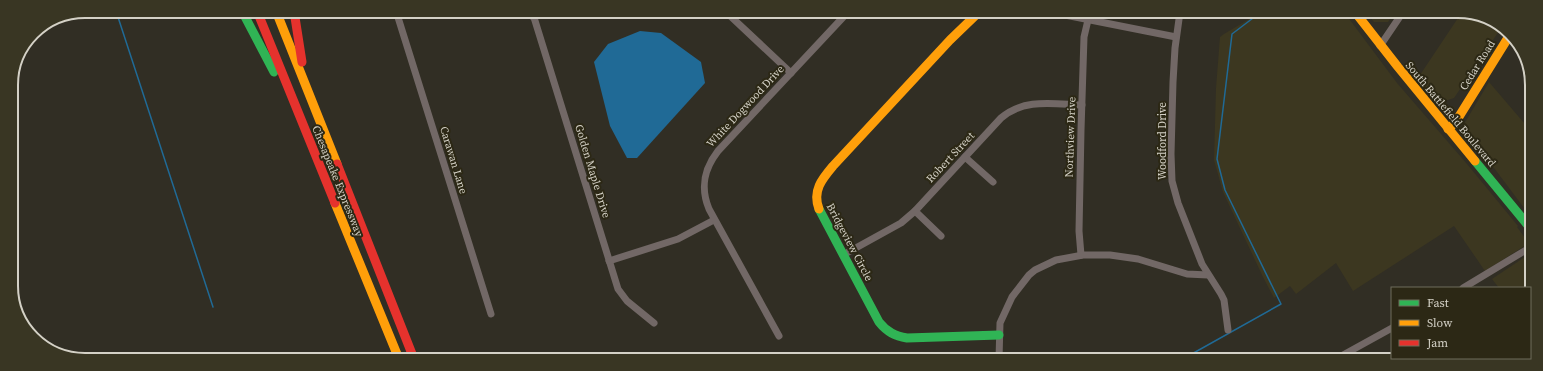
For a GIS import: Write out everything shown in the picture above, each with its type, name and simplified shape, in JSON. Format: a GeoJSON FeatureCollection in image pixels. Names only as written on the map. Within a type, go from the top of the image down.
{"type":"FeatureCollection","features":[{"type":"Feature","properties":{"kind":"main road"},"geometry":{"type":"LineString","coordinates":[[246,18],[284,92],[296,109]]}},
{"type":"Feature","properties":{"kind":"main road","name":"Chesapeake Expressway"},"geometry":{"type":"LineString","coordinates":[[260,18],[396,353]]}},
{"type":"Feature","properties":{"kind":"main road","name":"Chesapeake Expressway"},"geometry":{"type":"LineString","coordinates":[[279,18],[412,353]]}},
{"type":"Feature","properties":{"kind":"main road"},"geometry":{"type":"LineString","coordinates":[[295,18],[303,68],[321,115],[332,152]]}},
{"type":"Feature","properties":{"kind":"main road","name":"Bridgeview Circle"},"geometry":{"type":"LineString","coordinates":[[973,18],[950,40],[823,178],[816,193],[816,203],[819,212],[879,322],[892,335],[907,338],[999,335]]}},
{"type":"Feature","properties":{"kind":"main road","name":"South Battlefield Boulevard"},"geometry":{"type":"LineString","coordinates":[[1359,18],[1380,46],[1525,223]]}},
{"type":"Feature","properties":{"kind":"main road","name":"Cedar Road"},"geometry":{"type":"LineString","coordinates":[[1448,129],[1455,122],[1507,40]]}},
{"type":"Feature","properties":{"kind":"street","name":"Carawan Lane"},"geometry":{"type":"LineString","coordinates":[[398,18],[491,314]]}},
{"type":"Feature","properties":{"kind":"street","name":"Golden Maple Drive"},"geometry":{"type":"LineString","coordinates":[[533,18],[618,289],[630,303],[654,324]]}},
{"type":"Feature","properties":{"kind":"street"},"geometry":{"type":"LineString","coordinates":[[732,18],[791,73]]}},
{"type":"Feature","properties":{"kind":"street","name":"White Dogwood Drive"},"geometry":{"type":"LineString","coordinates":[[779,336],[706,204],[704,189],[705,177],[710,162],[842,18]]}},
{"type":"Feature","properties":{"kind":"street"},"geometry":{"type":"LineString","coordinates":[[1078,18],[1176,37]]}},
{"type":"Feature","properties":{"kind":"street","name":"Woodford Drive"},"geometry":{"type":"LineString","coordinates":[[1179,18],[1176,37],[1171,146],[1172,181],[1178,203],[1202,264],[1224,300],[1228,330]]}},
{"type":"Feature","properties":{"kind":"street"},"geometry":{"type":"LineString","coordinates":[[1380,46],[1399,18]]}},
{"type":"Feature","properties":{"kind":"street","name":"Northview Drive"},"geometry":{"type":"LineString","coordinates":[[1081,255],[1079,230],[1084,37],[1088,20]]}},
{"type":"Feature","properties":{"kind":"street","name":"Robert Street"},"geometry":{"type":"LineString","coordinates":[[843,255],[901,223],[915,211],[1001,118],[1017,107],[1037,103],[1082,105]]}},
{"type":"Feature","properties":{"kind":"street"},"geometry":{"type":"LineString","coordinates":[[966,157],[993,182]]}},
{"type":"Feature","properties":{"kind":"street"},"geometry":{"type":"LineString","coordinates":[[915,211],[941,236]]}},
{"type":"Feature","properties":{"kind":"street"},"geometry":{"type":"LineString","coordinates":[[609,261],[678,239],[714,220]]}},
{"type":"Feature","properties":{"kind":"street"},"geometry":{"type":"LineString","coordinates":[[1465,287],[1525,250]]}},
{"type":"Feature","properties":{"kind":"street"},"geometry":{"type":"LineString","coordinates":[[999,353],[1000,323],[1008,304],[1021,284],[1029,275],[1040,267],[1056,260],[1081,255],[1110,255],[1138,258],[1187,274],[1208,275]]}},
{"type":"Feature","properties":{"kind":"street"},"geometry":{"type":"LineString","coordinates":[[1347,353],[1391,329]]}},
{"type":"Feature","properties":{"kind":"shaded area"},"geometry":{"type":"Polygon","coordinates":[[[1251,18],[1348,18],[1397,83],[1518,226],[1517,227],[1525,238],[1525,246],[1485,271],[1454,226],[1353,291],[1336,263],[1296,294],[1290,286],[1274,298],[1223,192],[1214,160],[1216,88],[1220,37],[1251,18]]]}},
{"type":"Feature","properties":{"kind":"shaded area"},"geometry":{"type":"Polygon","coordinates":[[[1371,18],[1391,18],[1388,22],[1374,22],[1371,18]]]}},
{"type":"Feature","properties":{"kind":"shaded area"},"geometry":{"type":"Polygon","coordinates":[[[1458,18],[1471,19],[1484,23],[1499,32],[1454,98],[1441,100],[1437,97],[1435,98],[1418,78],[1458,18]]]}},
{"type":"Feature","properties":{"kind":"shaded area"},"geometry":{"type":"Polygon","coordinates":[[[1489,82],[1525,124],[1525,209],[1494,168],[1461,129],[1489,82]]]}},
{"type":"Feature","properties":{"kind":"shaded area"},"geometry":{"type":"Polygon","coordinates":[[[1525,257],[1525,287],[1498,287],[1492,279],[1525,257]]]}},
{"type":"Feature","properties":{"kind":"water"},"geometry":{"type":"Polygon","coordinates":[[[640,31],[661,33],[701,62],[705,83],[637,158],[627,158],[610,126],[594,62],[608,44],[640,31]]]}},
{"type":"Feature","properties":{"kind":"waterway"},"geometry":{"type":"LineString","coordinates":[[118,18],[213,307]]}},
{"type":"Feature","properties":{"kind":"waterway"},"geometry":{"type":"LineString","coordinates":[[1194,353],[1281,304],[1225,190],[1217,159],[1232,34],[1253,18]]}},
{"type":"Feature","properties":{"kind":"traffic: fast"},"geometry":{"type":"LineString","coordinates":[[246,18],[274,72]]}},
{"type":"Feature","properties":{"kind":"traffic: fast"},"geometry":{"type":"LineString","coordinates":[[1475,161],[1525,222]]}},
{"type":"Feature","properties":{"kind":"traffic: fast"},"geometry":{"type":"LineString","coordinates":[[819,209],[879,322],[888,331],[895,335],[907,338],[999,335]]}},
{"type":"Feature","properties":{"kind":"traffic: slow"},"geometry":{"type":"LineString","coordinates":[[279,18],[337,164]]}},
{"type":"Feature","properties":{"kind":"traffic: slow"},"geometry":{"type":"LineString","coordinates":[[819,209],[817,203],[817,191],[833,166],[950,40],[973,18]]}},
{"type":"Feature","properties":{"kind":"traffic: slow"},"geometry":{"type":"LineString","coordinates":[[1360,18],[1475,161]]}},
{"type":"Feature","properties":{"kind":"traffic: slow"},"geometry":{"type":"LineString","coordinates":[[1448,129],[1455,123],[1507,40]]}},
{"type":"Feature","properties":{"kind":"traffic: slow"},"geometry":{"type":"LineString","coordinates":[[335,203],[397,353]]}},
{"type":"Feature","properties":{"kind":"traffic: jam"},"geometry":{"type":"LineString","coordinates":[[260,18],[335,203]]}},
{"type":"Feature","properties":{"kind":"traffic: jam"},"geometry":{"type":"LineString","coordinates":[[295,18],[302,62]]}},
{"type":"Feature","properties":{"kind":"traffic: jam"},"geometry":{"type":"LineString","coordinates":[[337,164],[412,353]]}}]}
